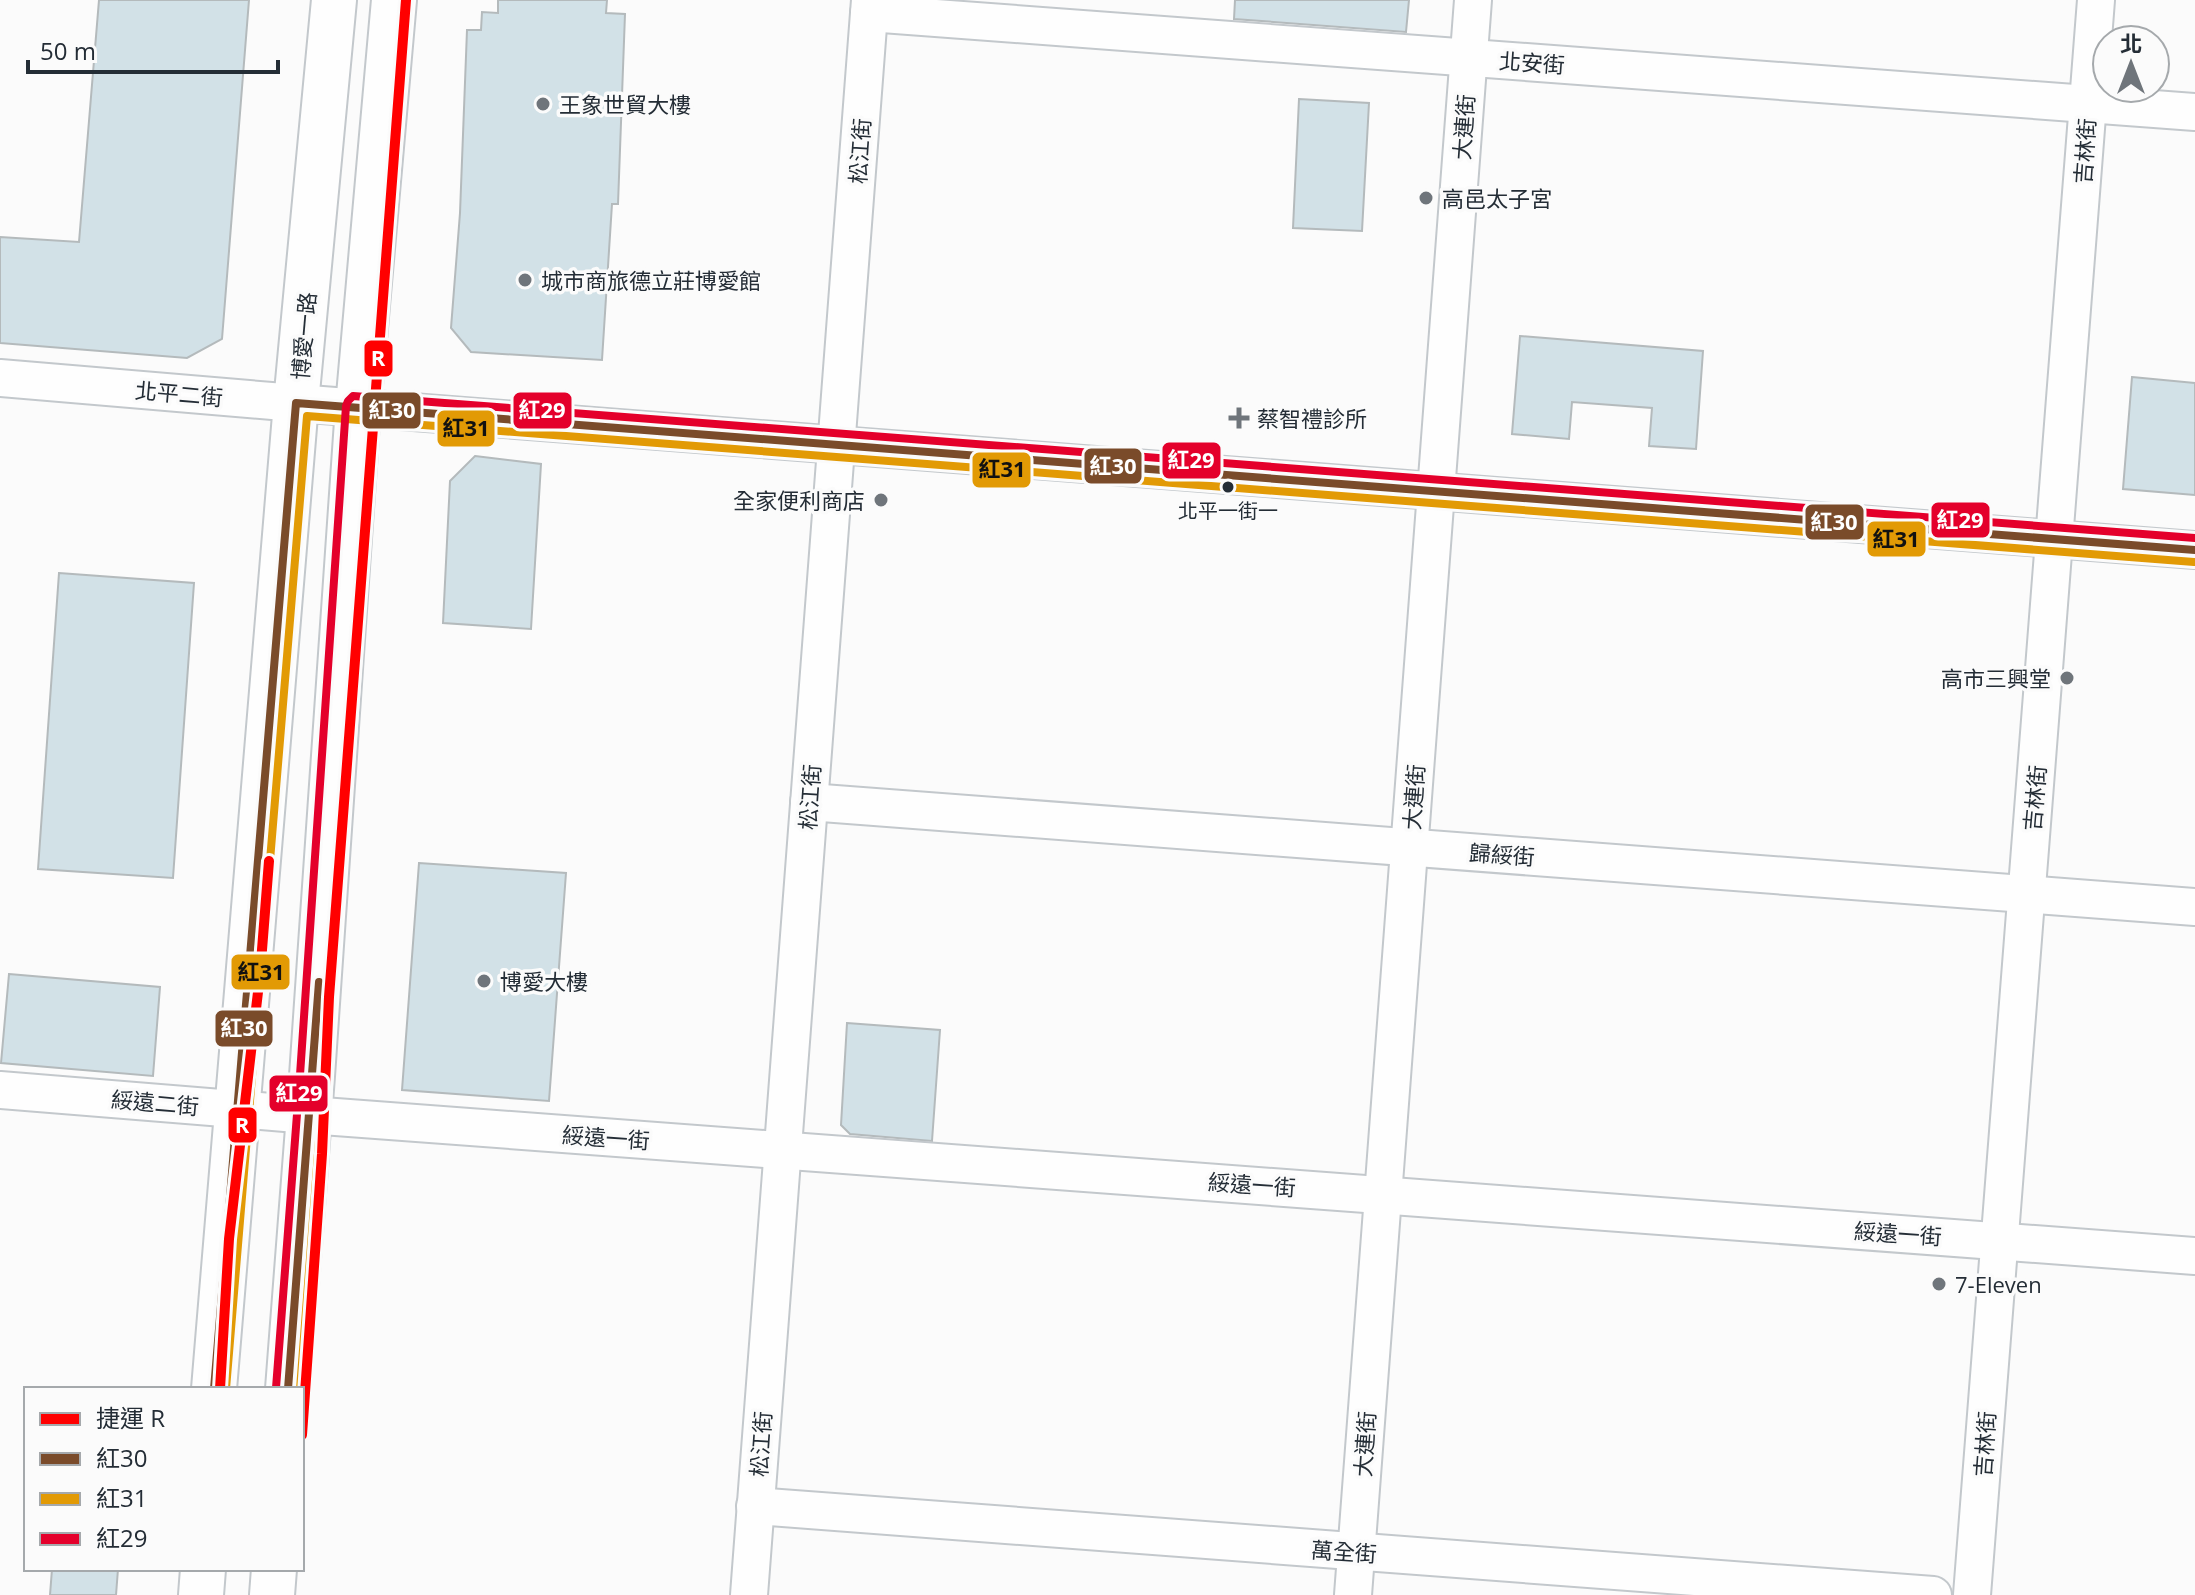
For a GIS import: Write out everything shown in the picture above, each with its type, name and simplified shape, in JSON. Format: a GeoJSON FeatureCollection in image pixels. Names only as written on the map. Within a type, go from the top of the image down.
{"type":"FeatureCollection","features":[{"type":"Feature","properties":{"kind":"main road","name":"博愛一路"},"geometry":{"type":"LineString","coordinates":[[214,1387],[296,403],[334,0]]}},
{"type":"Feature","properties":{"kind":"main road"},"geometry":{"type":"LineString","coordinates":[[288,1387],[358,407],[394,0]]}},
{"type":"Feature","properties":{"kind":"main road"},"geometry":{"type":"LineString","coordinates":[[201,1595],[203,1571]]}},
{"type":"Feature","properties":{"kind":"main road"},"geometry":{"type":"LineString","coordinates":[[272,1595],[274,1571]]}},
{"type":"Feature","properties":{"kind":"street","name":"大連街"},"geometry":{"type":"LineString","coordinates":[[1353,1595],[1473,0]]}},
{"type":"Feature","properties":{"kind":"street","name":"吉林街"},"geometry":{"type":"LineString","coordinates":[[1972,1595],[2096,0]]}},
{"type":"Feature","properties":{"kind":"street","name":"北安街"},"geometry":{"type":"LineString","coordinates":[[870,7],[1468,58],[2195,112]]}},
{"type":"Feature","properties":{"kind":"street","name":"松江街"},"geometry":{"type":"LineString","coordinates":[[749,1595],[870,7]]}},
{"type":"Feature","properties":{"kind":"street","name":"北平二街"},"geometry":{"type":"LineString","coordinates":[[0,378],[2195,550]]}},
{"type":"Feature","properties":{"kind":"street","name":"歸綏街"},"geometry":{"type":"LineString","coordinates":[[809,802],[2195,907]]}},
{"type":"Feature","properties":{"kind":"street","name":"綏遠二街"},"geometry":{"type":"LineString","coordinates":[[0,1090],[309,1115]]}},
{"type":"Feature","properties":{"kind":"street","name":"綏遠一街"},"geometry":{"type":"LineString","coordinates":[[309,1115],[2195,1256]]}},
{"type":"Feature","properties":{"kind":"street","name":"萬全街"},"geometry":{"type":"LineString","coordinates":[[755,1506],[1810,1590],[1933,1595]]}},
{"type":"Feature","properties":{"kind":"building"},"geometry":{"type":"Polygon","coordinates":[[[99,0],[249,0],[222,339],[187,358],[0,343],[0,237],[79,242],[99,0]]]}},
{"type":"Feature","properties":{"kind":"building"},"geometry":{"type":"Polygon","coordinates":[[[498,0],[607,0],[606,13],[625,14],[618,204],[612,204],[602,360],[471,352],[451,328],[460,213],[467,30],[481,30],[482,12],[498,13],[498,0]]]}},
{"type":"Feature","properties":{"kind":"building"},"geometry":{"type":"Polygon","coordinates":[[[1235,0],[1409,0],[1406,32],[1234,19],[1235,0]]]}},
{"type":"Feature","properties":{"kind":"building"},"geometry":{"type":"Polygon","coordinates":[[[1299,99],[1369,103],[1362,231],[1293,228],[1299,99]]]}},
{"type":"Feature","properties":{"kind":"building"},"geometry":{"type":"Polygon","coordinates":[[[1520,336],[1703,351],[1696,449],[1649,446],[1652,408],[1572,402],[1569,439],[1512,434],[1520,336]]]}},
{"type":"Feature","properties":{"kind":"building"},"geometry":{"type":"Polygon","coordinates":[[[2132,377],[2195,383],[2195,495],[2123,489],[2132,377]]]}},
{"type":"Feature","properties":{"kind":"building"},"geometry":{"type":"Polygon","coordinates":[[[475,456],[541,464],[531,629],[443,623],[450,481],[475,456]]]}},
{"type":"Feature","properties":{"kind":"building"},"geometry":{"type":"Polygon","coordinates":[[[59,573],[194,583],[173,878],[38,869],[59,573]]]}},
{"type":"Feature","properties":{"kind":"building","name":"博愛大樓"},"geometry":{"type":"Polygon","coordinates":[[[419,863],[566,873],[549,1101],[402,1090],[419,863]]]}},
{"type":"Feature","properties":{"kind":"building"},"geometry":{"type":"Polygon","coordinates":[[[9,974],[160,987],[153,1076],[1,1063],[9,974]]]}},
{"type":"Feature","properties":{"kind":"building"},"geometry":{"type":"Polygon","coordinates":[[[847,1023],[940,1030],[932,1141],[850,1134],[841,1125],[847,1023]]]}},
{"type":"Feature","properties":{"kind":"building"},"geometry":{"type":"Polygon","coordinates":[[[52,1571],[118,1571],[116,1595],[50,1595],[52,1571]]]}},
{"type":"Feature","properties":{"kind":"metro line","name":"R"},"geometry":{"type":"LineString","coordinates":[[304,1407],[322,1154],[329,997],[406,0]]}},
{"type":"Feature","properties":{"kind":"metro line","name":"R"},"geometry":{"type":"LineString","coordinates":[[220,1387],[229,1239],[260,975],[269,861]]}},
{"type":"Feature","properties":{"kind":"transit line","name":"紅29"},"geometry":{"type":"LineString","coordinates":[[276,1387],[346,406],[353,396],[2195,538]]}},
{"type":"Feature","properties":{"kind":"transit line","name":"紅30"},"geometry":{"type":"LineString","coordinates":[[214,1387],[296,403],[2195,550]]}},
{"type":"Feature","properties":{"kind":"transit line","name":"紅31"},"geometry":{"type":"LineString","coordinates":[[226,1387],[307,416],[2194,562]]}},
{"type":"Feature","properties":{"kind":"transit line","name":"紅30"},"geometry":{"type":"LineString","coordinates":[[288,1387],[319,982]]}},
{"type":"Feature","properties":{"kind":"transit line","name":"紅31"},"geometry":{"type":"LineString","coordinates":[[300,1387],[331,983]]}},
{"type":"Feature","properties":{"kind":"place","name":"王象世貿大樓"},"geometry":{"type":"Point","coordinates":[543,104]}},
{"type":"Feature","properties":{"kind":"place","name":"高邑太子宮"},"geometry":{"type":"Point","coordinates":[1426,198]}},
{"type":"Feature","properties":{"kind":"place","name":"城市商旅德立莊博愛館"},"geometry":{"type":"Point","coordinates":[525,280]}},
{"type":"Feature","properties":{"kind":"place","name":"蔡智禮診所"},"geometry":{"type":"Point","coordinates":[1239,418]}},
{"type":"Feature","properties":{"kind":"place","name":"北平一街一"},"geometry":{"type":"Point","coordinates":[1228,487]}},
{"type":"Feature","properties":{"kind":"place","name":"全家便利商店"},"geometry":{"type":"Point","coordinates":[881,500]}},
{"type":"Feature","properties":{"kind":"place","name":"高市三興堂"},"geometry":{"type":"Point","coordinates":[2067,678]}},
{"type":"Feature","properties":{"kind":"place","name":"博愛大樓"},"geometry":{"type":"Point","coordinates":[484,981]}},
{"type":"Feature","properties":{"kind":"place","name":"7-Eleven"},"geometry":{"type":"Point","coordinates":[1939,1284]}}]}
